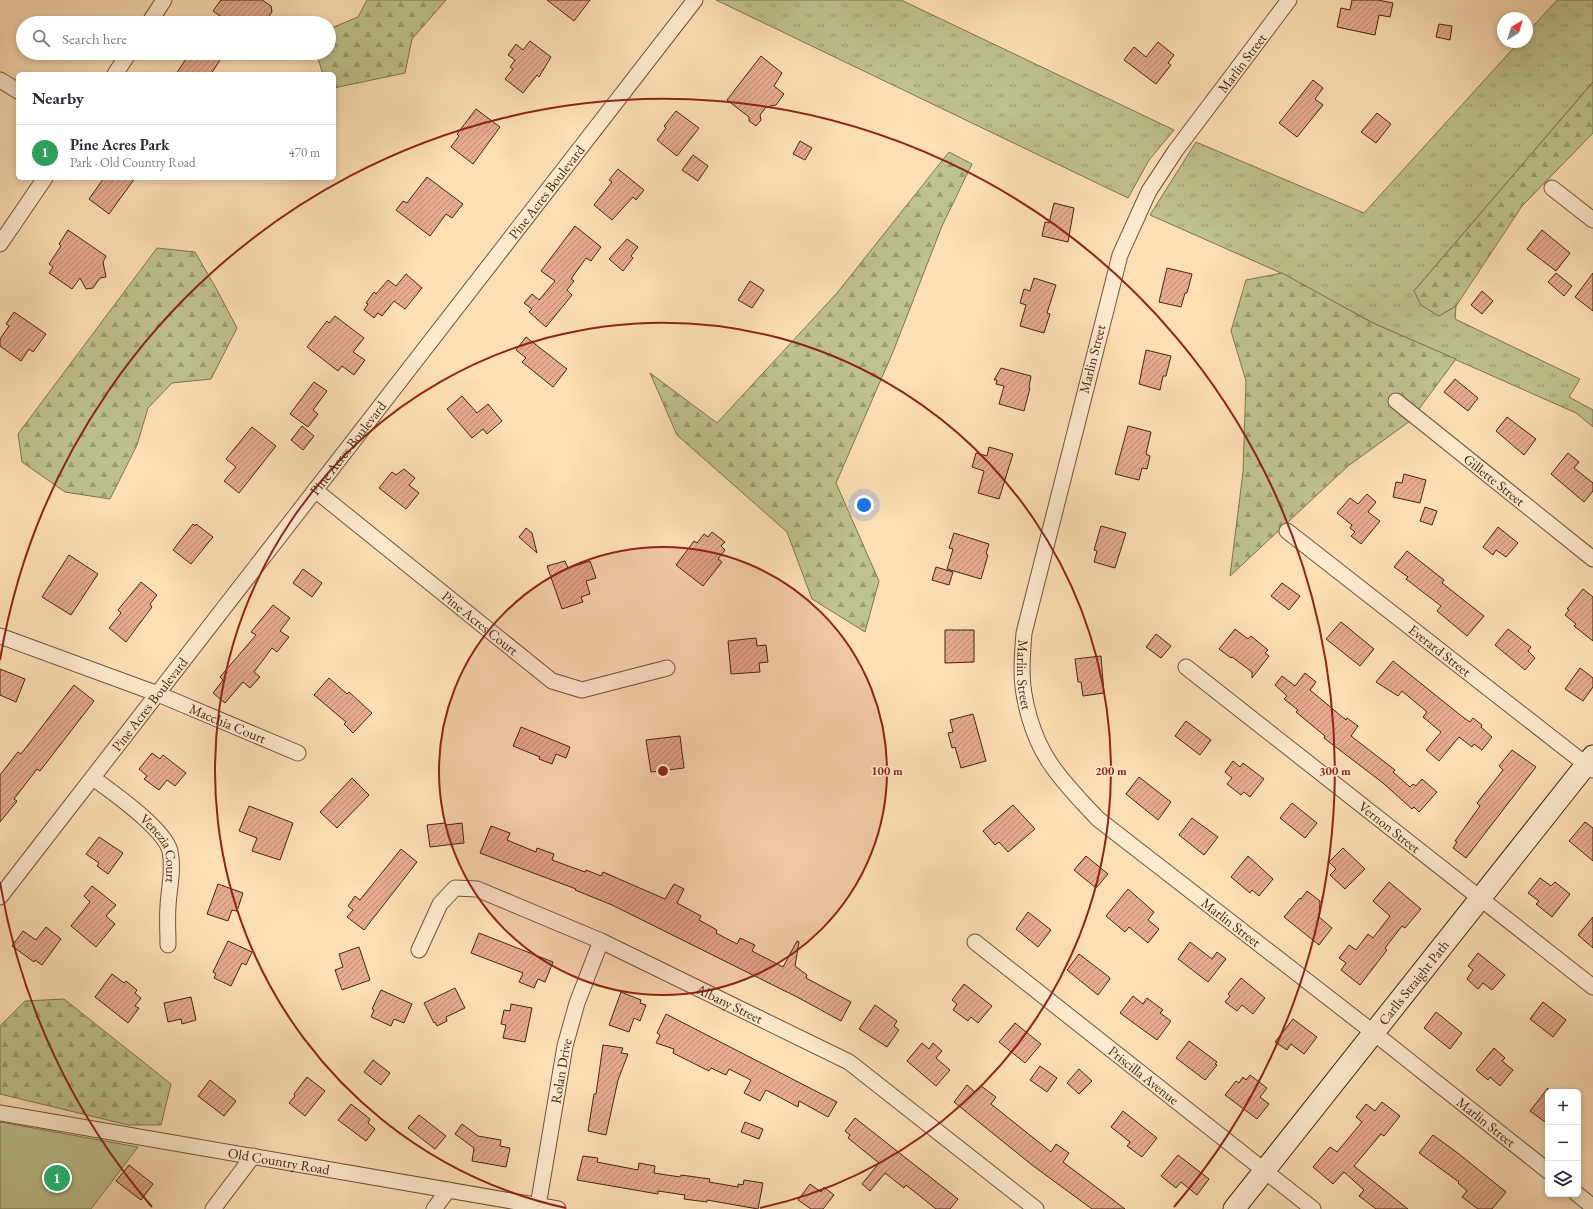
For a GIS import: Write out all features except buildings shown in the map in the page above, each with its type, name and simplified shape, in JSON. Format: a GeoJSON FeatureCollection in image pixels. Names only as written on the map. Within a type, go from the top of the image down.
{"type":"FeatureCollection","features":[{"type":"Feature","properties":{"kind":"street"},"geometry":{"type":"LineString","coordinates":[[153,16],[164,0]]}},
{"type":"Feature","properties":{"kind":"street","name":"Pine Acres Boulevard"},"geometry":{"type":"LineString","coordinates":[[0,897],[695,0]]}},
{"type":"Feature","properties":{"kind":"street","name":"Marlin Street"},"geometry":{"type":"LineString","coordinates":[[1289,0],[1176,150],[1149,191],[1120,255],[1024,633],[1022,671],[1026,705],[1037,738],[1049,762],[1070,789],[1098,819],[1374,1033],[1545,1169]]}},
{"type":"Feature","properties":{"kind":"street"},"geometry":{"type":"LineString","coordinates":[[116,72],[124,60]]}},
{"type":"Feature","properties":{"kind":"street"},"geometry":{"type":"LineString","coordinates":[[0,80],[16,91]]}},
{"type":"Feature","properties":{"kind":"street"},"geometry":{"type":"LineString","coordinates":[[0,244],[44,180]]}},
{"type":"Feature","properties":{"kind":"street"},"geometry":{"type":"LineString","coordinates":[[1552,188],[1593,220]]}},
{"type":"Feature","properties":{"kind":"street","name":"Gillette Street"},"geometry":{"type":"LineString","coordinates":[[1396,401],[1593,559]]}},
{"type":"Feature","properties":{"kind":"street","name":"Pine Acres Court"},"geometry":{"type":"LineString","coordinates":[[315,490],[552,681],[582,690],[667,668]]}},
{"type":"Feature","properties":{"kind":"street","name":"Everard Street"},"geometry":{"type":"LineString","coordinates":[[1287,531],[1591,764]]}},
{"type":"Feature","properties":{"kind":"street","name":"Macchia Court"},"geometry":{"type":"LineString","coordinates":[[0,636],[158,694],[298,753]]}},
{"type":"Feature","properties":{"kind":"street","name":"Vernon Street"},"geometry":{"type":"LineString","coordinates":[[1186,667],[1593,987]]}},
{"type":"Feature","properties":{"kind":"street","name":"Carlls Straight Path"},"geometry":{"type":"LineString","coordinates":[[1234,1209],[1481,898],[1591,764]]}},
{"type":"Feature","properties":{"kind":"street","name":"Venezia Court"},"geometry":{"type":"LineString","coordinates":[[93,778],[156,829],[169,849],[172,874],[168,905],[168,945]]}},
{"type":"Feature","properties":{"kind":"street","name":"Albany Street"},"geometry":{"type":"LineString","coordinates":[[419,950],[440,904],[455,888],[478,890],[602,941],[849,1062],[1036,1209]]}},
{"type":"Feature","properties":{"kind":"street","name":"Rolan Drive"},"geometry":{"type":"LineString","coordinates":[[538,1206],[566,1046],[577,1003],[602,941]]}},
{"type":"Feature","properties":{"kind":"street","name":"Priscilla Avenue"},"geometry":{"type":"LineString","coordinates":[[975,942],[1313,1209]]}},
{"type":"Feature","properties":{"kind":"street","name":"Old Country Road"},"geometry":{"type":"LineString","coordinates":[[0,1112],[558,1209]]}},
{"type":"Feature","properties":{"kind":"street"},"geometry":{"type":"LineString","coordinates":[[213,1209],[253,1156]]}},
{"type":"Feature","properties":{"kind":"street"},"geometry":{"type":"LineString","coordinates":[[434,1209],[448,1190]]}},
{"type":"Feature","properties":{"kind":"street"},"geometry":{"type":"LineString","coordinates":[[1581,1197],[1593,1207]]}},
{"type":"Feature","properties":{"kind":"green space"},"geometry":{"type":"Polygon","coordinates":[[[367,0],[446,0],[412,39],[405,73],[336,88],[336,72],[322,72],[318,60],[336,60],[336,26],[358,17],[367,0]]]}},
{"type":"Feature","properties":{"kind":"green space"},"geometry":{"type":"Polygon","coordinates":[[[716,0],[901,0],[1174,130],[1149,160],[1128,198],[716,0]]]}},
{"type":"Feature","properties":{"kind":"green space"},"geometry":{"type":"Polygon","coordinates":[[[1557,0],[1593,0],[1593,82],[1414,291],[1439,316],[1456,306],[1455,319],[1580,379],[1569,397],[1593,410],[1593,427],[1576,413],[1373,323],[1281,273],[1150,215],[1196,142],[1364,213],[1514,48],[1533,48],[1533,26],[1557,0]]]}},
{"type":"Feature","properties":{"kind":"green space"},"geometry":{"type":"Polygon","coordinates":[[[1593,82],[1593,133],[1522,206],[1456,306],[1439,316],[1421,305],[1414,291],[1593,82]]]}},
{"type":"Feature","properties":{"kind":"green space"},"geometry":{"type":"Polygon","coordinates":[[[949,152],[972,164],[942,226],[893,352],[836,483],[879,581],[865,632],[812,599],[787,532],[677,435],[650,373],[717,423],[837,293],[949,152]]]}},
{"type":"Feature","properties":{"kind":"green space"},"geometry":{"type":"Polygon","coordinates":[[[157,248],[195,252],[237,328],[211,379],[172,383],[148,408],[137,445],[110,499],[65,492],[22,462],[18,434],[157,248]]]}},
{"type":"Feature","properties":{"kind":"green space"},"geometry":{"type":"Polygon","coordinates":[[[1282,273],[1373,323],[1456,359],[1410,421],[1348,466],[1230,576],[1243,472],[1246,381],[1231,331],[1246,280],[1282,273]]]}},
{"type":"Feature","properties":{"kind":"green space"},"geometry":{"type":"Polygon","coordinates":[[[64,999],[171,1084],[161,1125],[128,1125],[0,1094],[0,1026],[25,1001],[64,999]]]}},
{"type":"Feature","properties":{"kind":"green space"},"geometry":{"type":"Polygon","coordinates":[[[0,1122],[138,1147],[91,1209],[0,1209],[0,1122]]]}},
{"type":"Feature","properties":{"kind":"place","name":"Pine Acres Park"},"geometry":{"type":"Point","coordinates":[57,1178]}}]}
